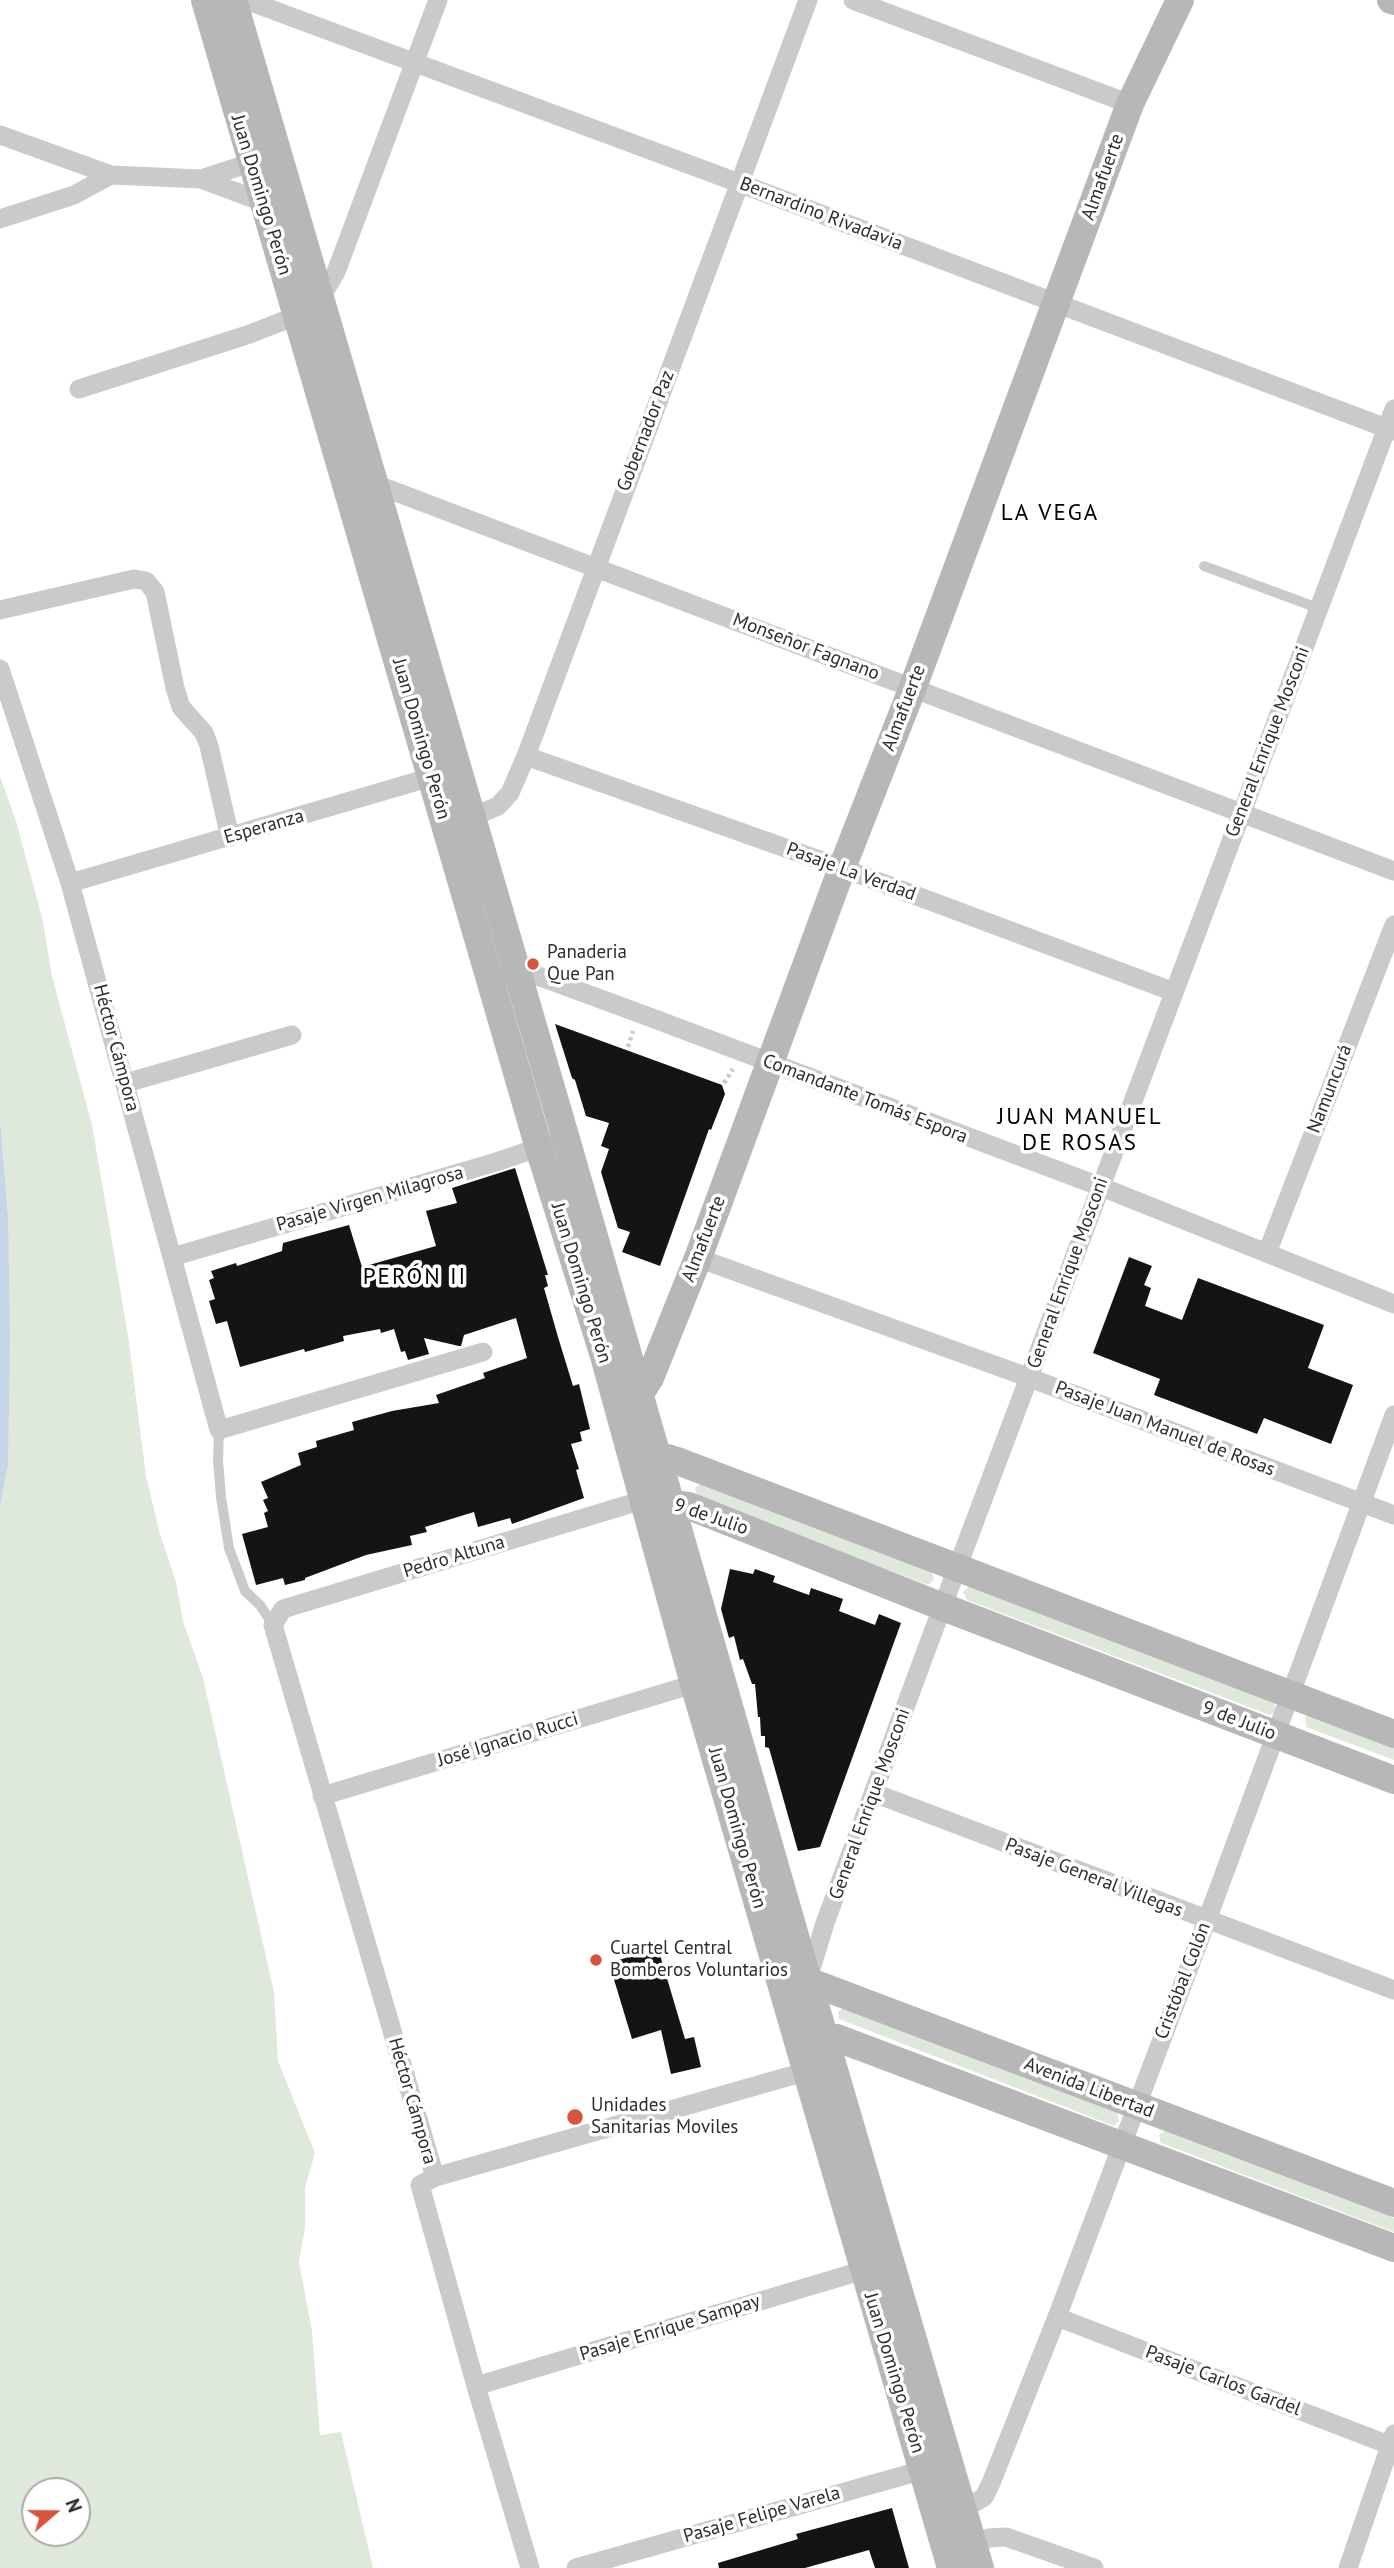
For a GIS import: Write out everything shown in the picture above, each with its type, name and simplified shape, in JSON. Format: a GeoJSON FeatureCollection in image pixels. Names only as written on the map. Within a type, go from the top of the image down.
{"type":"FeatureCollection","features":[{"type":"Feature","properties":{"kind":"main road","name":"Juan Domingo Perón"},"geometry":{"type":"LineString","coordinates":[[205,0],[250,163],[298,315],[432,778],[459,823],[517,971],[566,1139],[628,1398],[796,1985],[808,2071],[864,2270],[936,2470],[962,2557]]}},
{"type":"Feature","properties":{"kind":"main road","name":"Juan Domingo Perón"},"geometry":{"type":"LineString","coordinates":[[233,0],[458,768],[459,823],[491,980],[539,1148],[628,1398],[658,1460],[657,1501],[694,1684],[796,1985],[825,2038],[936,2470]]}},
{"type":"Feature","properties":{"kind":"main road","name":"Almafuerte"},"geometry":{"type":"LineString","coordinates":[[628,1398],[650,1378],[698,1258],[1130,104],[1180,0]]}},
{"type":"Feature","properties":{"kind":"main road","name":"9 de Julio"},"geometry":{"type":"LineString","coordinates":[[658,1460],[667,1458],[680,1462],[1394,1734]]}},
{"type":"Feature","properties":{"kind":"main road","name":"9 de Julio"},"geometry":{"type":"LineString","coordinates":[[657,1501],[689,1506],[943,1607],[1394,1780]]}},
{"type":"Feature","properties":{"kind":"main road","name":"Avenida Libertad"},"geometry":{"type":"LineString","coordinates":[[796,1985],[1136,2106],[1394,2203]]}},
{"type":"Feature","properties":{"kind":"main road"},"geometry":{"type":"LineString","coordinates":[[808,2071],[825,2038],[837,2038],[1394,2248]]}},
{"type":"Feature","properties":{"kind":"street","name":"Bernardino Rivadavia"},"geometry":{"type":"LineString","coordinates":[[246,0],[1056,304],[1391,423]]}},
{"type":"Feature","properties":{"kind":"street"},"geometry":{"type":"LineString","coordinates":[[79,390],[218,345],[298,315],[321,297],[336,272],[438,0]]}},
{"type":"Feature","properties":{"kind":"street","name":"Gobernador Paz"},"geometry":{"type":"LineString","coordinates":[[459,823],[499,806],[510,793],[526,756],[808,0]]}},
{"type":"Feature","properties":{"kind":"street"},"geometry":{"type":"LineString","coordinates":[[853,0],[1130,104]]}},
{"type":"Feature","properties":{"kind":"street"},"geometry":{"type":"LineString","coordinates":[[0,135],[111,175],[201,179],[262,202]]}},
{"type":"Feature","properties":{"kind":"street"},"geometry":{"type":"LineString","coordinates":[[201,179],[250,163]]}},
{"type":"Feature","properties":{"kind":"street"},"geometry":{"type":"LineString","coordinates":[[0,219],[74,195],[111,175]]}},
{"type":"Feature","properties":{"kind":"street","name":"General Enrique Mosconi"},"geometry":{"type":"LineString","coordinates":[[796,1985],[825,1923],[1030,1378],[1099,1186],[1391,423]]}},
{"type":"Feature","properties":{"kind":"street","name":"Monseñor Fagnano"},"geometry":{"type":"LineString","coordinates":[[375,484],[1394,871]]}},
{"type":"Feature","properties":{"kind":"street"},"geometry":{"type":"LineString","coordinates":[[0,610],[134,579],[146,581],[155,592],[181,707],[204,733],[209,746],[230,837]]}},
{"type":"Feature","properties":{"kind":"street","name":"Héctor Cámpora"},"geometry":{"type":"LineString","coordinates":[[0,669],[70,883],[219,1430]]}},
{"type":"Feature","properties":{"kind":"street","name":"Pasaje La Verdad"},"geometry":{"type":"LineString","coordinates":[[526,756],[1174,992]]}},
{"type":"Feature","properties":{"kind":"street","name":"Esperanza"},"geometry":{"type":"LineString","coordinates":[[70,883],[432,778],[458,768]]}},
{"type":"Feature","properties":{"kind":"street","name":"Namuncurá"},"geometry":{"type":"LineString","coordinates":[[1267,1253],[1394,925]]}},
{"type":"Feature","properties":{"kind":"street"},"geometry":{"type":"LineString","coordinates":[[491,980],[517,971]]}},
{"type":"Feature","properties":{"kind":"street","name":"Comandante Tomás Espora"},"geometry":{"type":"LineString","coordinates":[[517,971],[543,978],[1099,1186],[1394,1304]]}},
{"type":"Feature","properties":{"kind":"street"},"geometry":{"type":"LineString","coordinates":[[126,1083],[292,1035]]}},
{"type":"Feature","properties":{"kind":"street","name":"Pasaje Virgen Milagrosa"},"geometry":{"type":"LineString","coordinates":[[172,1257],[566,1139]]}},
{"type":"Feature","properties":{"kind":"street","name":"Pasaje Juan Manuel de Rosas"},"geometry":{"type":"LineString","coordinates":[[698,1258],[1030,1378],[1394,1516]]}},
{"type":"Feature","properties":{"kind":"street"},"geometry":{"type":"LineString","coordinates":[[219,1430],[483,1352]]}},
{"type":"Feature","properties":{"kind":"street","name":"Cristóbal Colón"},"geometry":{"type":"LineString","coordinates":[[949,2510],[984,2497],[991,2483],[1057,2316],[1394,1415]]}},
{"type":"Feature","properties":{"kind":"street","name":"Pedro Altuna"},"geometry":{"type":"LineString","coordinates":[[273,1625],[283,1609],[657,1501]]}},
{"type":"Feature","properties":{"kind":"street","name":"Héctor Cámpora"},"geometry":{"type":"LineString","coordinates":[[273,1625],[435,2177],[419,2185],[530,2568]]}},
{"type":"Feature","properties":{"kind":"street","name":"José Ignacio Rucci"},"geometry":{"type":"LineString","coordinates":[[322,1796],[694,1684]]}},
{"type":"Feature","properties":{"kind":"street","name":"Pasaje General Villegas"},"geometry":{"type":"LineString","coordinates":[[874,1793],[1394,1990]]}},
{"type":"Feature","properties":{"kind":"street"},"geometry":{"type":"LineString","coordinates":[[435,2177],[808,2071]]}},
{"type":"Feature","properties":{"kind":"street","name":"Pasaje Enrique Sampay"},"geometry":{"type":"LineString","coordinates":[[476,2386],[864,2270]]}},
{"type":"Feature","properties":{"kind":"street","name":"Pasaje Carlos Gardel"},"geometry":{"type":"LineString","coordinates":[[1057,2316],[1392,2439]]}},
{"type":"Feature","properties":{"kind":"street"},"geometry":{"type":"LineString","coordinates":[[1348,2568],[1392,2439]]}},
{"type":"Feature","properties":{"kind":"street","name":"Pasaje Felipe Varela"},"geometry":{"type":"LineString","coordinates":[[576,2568],[936,2470]]}},
{"type":"Feature","properties":{"kind":"street"},"geometry":{"type":"LineString","coordinates":[[962,2557],[989,2538],[1006,2537],[1094,2568]]}},
{"type":"Feature","properties":{"kind":"lane"},"geometry":{"type":"LineString","coordinates":[[1204,565],[1318,608]]}},
{"type":"Feature","properties":{"kind":"lane"},"geometry":{"type":"LineString","coordinates":[[219,1430],[221,1497],[229,1548],[245,1591],[260,1605],[273,1625]]}},
{"type":"Feature","properties":{"kind":"path"},"geometry":{"type":"LineString","coordinates":[[628,1047],[633,1029]]}},
{"type":"Feature","properties":{"kind":"path"},"geometry":{"type":"LineString","coordinates":[[724,1083],[733,1068]]}},
{"type":"Feature","properties":{"kind":"green space"},"geometry":{"type":"Polygon","coordinates":[[[0,776],[16,821],[43,921],[52,976],[92,1125],[128,1335],[146,1476],[160,1534],[176,1582],[183,1621],[203,1678],[274,1992],[278,2061],[315,2153],[305,2188],[305,2228],[299,2262],[312,2331],[320,2435],[341,2432],[373,2568],[0,2568],[0,1508],[8,1465],[8,1215],[0,1117],[0,776]]]}},
{"type":"Feature","properties":{"kind":"green space"},"geometry":{"type":"Polygon","coordinates":[[[704,1481],[932,1572],[934,1580],[928,1585],[697,1498],[695,1488],[704,1481]]]}},
{"type":"Feature","properties":{"kind":"green space"},"geometry":{"type":"Polygon","coordinates":[[[972,1584],[1274,1702],[1276,1711],[1270,1715],[967,1600],[963,1592],[972,1584]]]}},
{"type":"Feature","properties":{"kind":"green space"},"geometry":{"type":"Polygon","coordinates":[[[1313,1713],[1394,1744],[1394,1760],[1306,1727],[1305,1717],[1313,1713]]]}},
{"type":"Feature","properties":{"kind":"green space"},"geometry":{"type":"Polygon","coordinates":[[[843,2008],[1117,2113],[1119,2121],[1114,2126],[839,2019],[838,2012],[843,2008]]]}},
{"type":"Feature","properties":{"kind":"green space"},"geometry":{"type":"Polygon","coordinates":[[[1164,2131],[1394,2218],[1394,2232],[1161,2143],[1159,2135],[1164,2131]]]}},
{"type":"Feature","properties":{"kind":"water"},"geometry":{"type":"Polygon","coordinates":[[[0,1117],[8,1215],[10,1338],[8,1465],[0,1508],[0,1117]]]}},
{"type":"Feature","properties":{"kind":"building"},"geometry":{"type":"Polygon","coordinates":[[[555,1024],[722,1085],[725,1094],[711,1130],[709,1129],[660,1266],[622,1252],[630,1232],[618,1228],[601,1172],[609,1149],[601,1146],[609,1123],[586,1116],[555,1024]]]}},
{"type":"Feature","properties":{"kind":"building"},"geometry":{"type":"Polygon","coordinates":[[[515,1168],[548,1275],[545,1275],[548,1286],[544,1288],[558,1337],[573,1386],[579,1384],[590,1429],[580,1432],[582,1441],[571,1444],[584,1498],[512,1524],[510,1518],[478,1527],[474,1512],[425,1527],[427,1532],[410,1536],[412,1545],[366,1555],[305,1580],[285,1585],[283,1578],[256,1585],[242,1534],[268,1527],[264,1513],[268,1511],[263,1500],[268,1498],[261,1482],[301,1465],[298,1453],[317,1447],[316,1441],[354,1430],[352,1422],[392,1411],[439,1403],[436,1395],[485,1378],[483,1373],[527,1358],[516,1318],[464,1335],[461,1346],[424,1338],[429,1354],[408,1360],[405,1351],[401,1352],[394,1329],[381,1333],[380,1329],[343,1336],[344,1341],[240,1367],[227,1321],[216,1324],[209,1301],[215,1299],[209,1280],[214,1278],[211,1271],[236,1263],[237,1266],[282,1251],[283,1243],[349,1225],[362,1267],[436,1246],[426,1211],[457,1203],[452,1188],[515,1168]]]}},
{"type":"Feature","properties":{"kind":"building"},"geometry":{"type":"Polygon","coordinates":[[[1129,1257],[1152,1266],[1144,1285],[1151,1288],[1145,1306],[1182,1320],[1198,1278],[1324,1325],[1308,1368],[1353,1385],[1331,1444],[1264,1418],[1257,1434],[1154,1395],[1160,1379],[1093,1353],[1129,1257]]]}},
{"type":"Feature","properties":{"kind":"building"},"geometry":{"type":"Polygon","coordinates":[[[730,1569],[753,1574],[755,1569],[775,1576],[773,1582],[809,1595],[811,1588],[843,1599],[839,1611],[875,1625],[879,1614],[901,1623],[820,1847],[798,1851],[769,1748],[765,1747],[765,1736],[761,1736],[755,1684],[752,1684],[743,1659],[740,1660],[734,1636],[729,1638],[721,1609],[730,1569]]]}},
{"type":"Feature","properties":{"kind":"building"},"geometry":{"type":"Polygon","coordinates":[[[658,1948],[685,2039],[694,2037],[701,2067],[671,2074],[661,2030],[632,2039],[609,1963],[658,1948]]]}},
{"type":"Feature","properties":{"kind":"building"},"geometry":{"type":"Polygon","coordinates":[[[892,2508],[909,2568],[875,2568],[869,2550],[805,2568],[719,2568],[718,2563],[798,2539],[796,2534],[892,2508]]]}},
{"type":"Feature","properties":{"kind":"place","name":"Panaderia Que Pan"},"geometry":{"type":"Point","coordinates":[533,964]}},
{"type":"Feature","properties":{"kind":"place","name":"Cuartel Central Bomberos Voluntarios"},"geometry":{"type":"Point","coordinates":[596,1960]}},
{"type":"Feature","properties":{"kind":"place","name":"Unidades Sanitarias Moviles"},"geometry":{"type":"Point","coordinates":[575,2117]}},
{"type":"Feature","properties":{"kind":"district","name":"LA VEGA"},"geometry":{"type":"Point","coordinates":[1050,513]}},
{"type":"Feature","properties":{"kind":"district","name":"JUAN MANUEL DE ROSAS"},"geometry":{"type":"Point","coordinates":[1080,1130]}},
{"type":"Feature","properties":{"kind":"district","name":"PERÓN II"},"geometry":{"type":"Point","coordinates":[415,1277]}}]}
